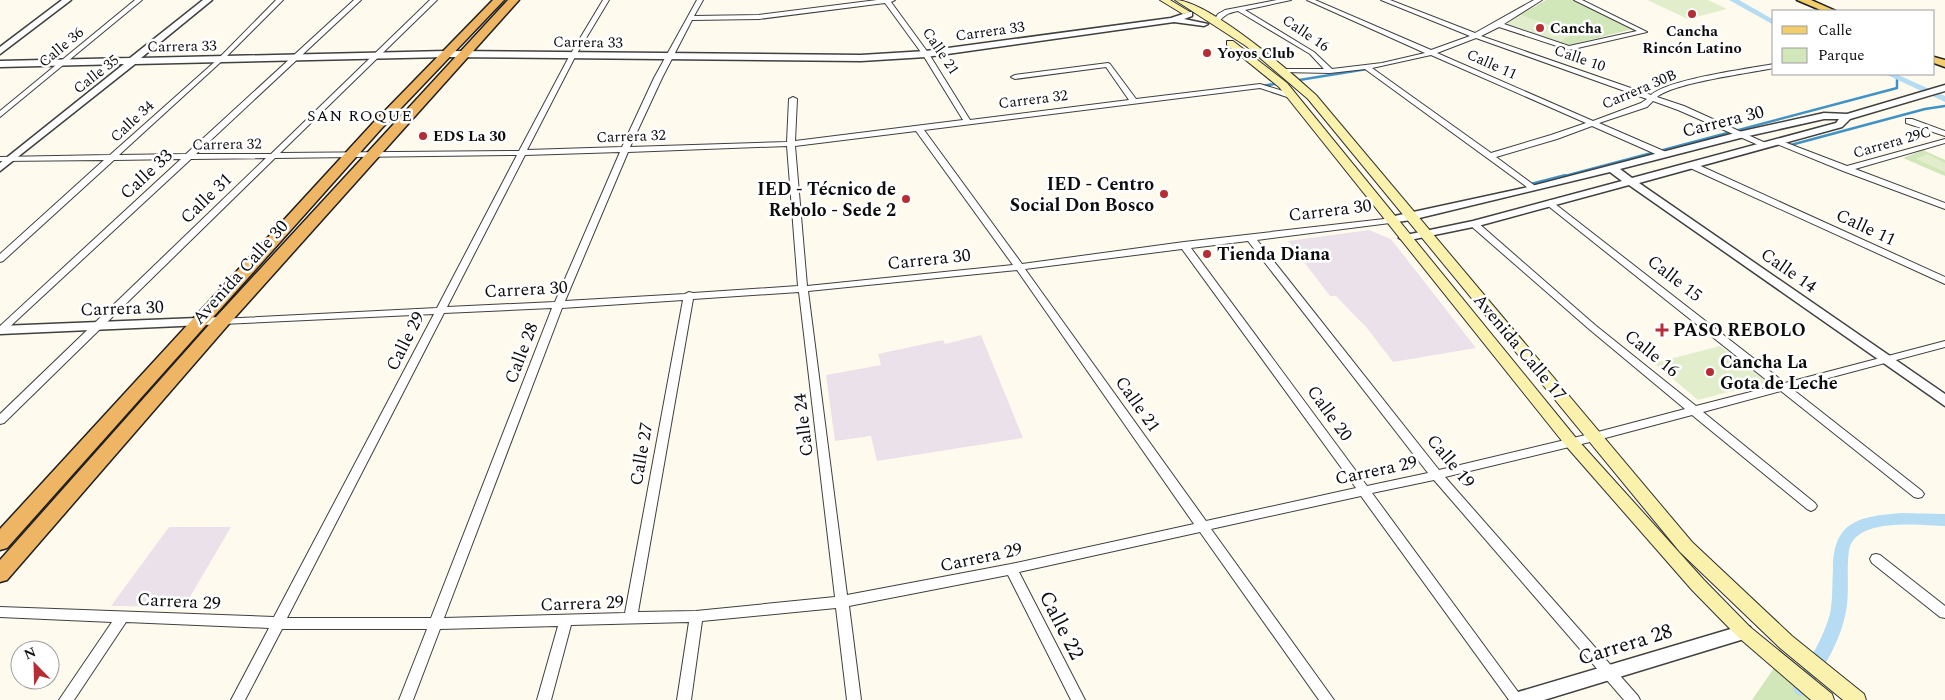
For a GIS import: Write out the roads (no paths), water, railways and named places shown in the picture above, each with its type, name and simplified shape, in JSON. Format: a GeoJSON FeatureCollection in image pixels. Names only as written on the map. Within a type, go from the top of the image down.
{"type":"FeatureCollection","features":[{"type":"Feature","properties":{"kind":"highway","name":"Avenida Calle 30"},"geometry":{"type":"LineString","coordinates":[[0,542],[352,155],[499,0]]}},
{"type":"Feature","properties":{"kind":"highway","name":"Avenida Calle 30"},"geometry":{"type":"LineString","coordinates":[[0,574],[222,321],[514,0]]}},
{"type":"Feature","properties":{"kind":"main road","name":"Avenida Calle 17"},"geometry":{"type":"LineString","coordinates":[[1164,0],[1198,17],[1216,22],[1284,71],[1312,97],[1686,547],[1743,604],[1789,645],[1857,700]]}},
{"type":"Feature","properties":{"kind":"main road","name":"Avenida Calle 17"},"geometry":{"type":"LineString","coordinates":[[1180,0],[1198,17],[1281,83],[1571,442],[1698,585],[1744,632],[1825,700]]}},
{"type":"Feature","properties":{"kind":"main road"},"geometry":{"type":"LineString","coordinates":[[1788,0],[1813,10]]}},
{"type":"Feature","properties":{"kind":"main road"},"geometry":{"type":"LineString","coordinates":[[1802,0],[1827,10]]}},
{"type":"Feature","properties":{"kind":"street"},"geometry":{"type":"LineString","coordinates":[[0,51],[66,0]]}},
{"type":"Feature","properties":{"kind":"street","name":"Calle 36"},"geometry":{"type":"LineString","coordinates":[[0,114],[139,0]]}},
{"type":"Feature","properties":{"kind":"street","name":"Calle 35"},"geometry":{"type":"LineString","coordinates":[[0,168],[208,0]]}},
{"type":"Feature","properties":{"kind":"street","name":"Calle 34"},"geometry":{"type":"LineString","coordinates":[[0,259],[221,59],[280,0]]}},
{"type":"Feature","properties":{"kind":"street","name":"Calle 33"},"geometry":{"type":"LineString","coordinates":[[0,331],[358,0]]}},
{"type":"Feature","properties":{"kind":"street","name":"Calle 31"},"geometry":{"type":"LineString","coordinates":[[0,420],[380,55],[434,0]]}},
{"type":"Feature","properties":{"kind":"street","name":"Calle 29"},"geometry":{"type":"LineString","coordinates":[[238,700],[572,55],[606,0]]}},
{"type":"Feature","properties":{"kind":"street","name":"Calle 28"},"geometry":{"type":"LineString","coordinates":[[406,700],[556,305],[624,150],[669,56],[700,0]]}},
{"type":"Feature","properties":{"kind":"street"},"geometry":{"type":"LineString","coordinates":[[690,18],[759,17],[888,0]]}},
{"type":"Feature","properties":{"kind":"street","name":"Calle 21"},"geometry":{"type":"LineString","coordinates":[[888,0],[926,54],[967,121]]}},
{"type":"Feature","properties":{"kind":"street"},"geometry":{"type":"LineString","coordinates":[[1216,22],[1223,13],[1238,8],[1288,0]]}},
{"type":"Feature","properties":{"kind":"street","name":"Calle 11"},"geometry":{"type":"LineString","coordinates":[[1310,0],[1658,153]]}},
{"type":"Feature","properties":{"kind":"street","name":"Calle 10"},"geometry":{"type":"LineString","coordinates":[[1384,0],[1476,36],[1653,98],[1737,132],[1846,169],[1945,206]]}},
{"type":"Feature","properties":{"kind":"street"},"geometry":{"type":"LineString","coordinates":[[1284,71],[1330,71],[1366,67],[1434,53],[1476,36],[1539,0]]}},
{"type":"Feature","properties":{"kind":"street"},"geometry":{"type":"LineString","coordinates":[[1498,24],[1569,48],[1644,32],[1577,0]]}},
{"type":"Feature","properties":{"kind":"street","name":"Calle 16"},"geometry":{"type":"LineString","coordinates":[[1238,8],[1312,53],[1330,71]]}},
{"type":"Feature","properties":{"kind":"street","name":"Carrera 33"},"geometry":{"type":"LineString","coordinates":[[0,64],[447,54],[861,58],[926,54],[1198,17]]}},
{"type":"Feature","properties":{"kind":"street","name":"Carrera 33"},"geometry":{"type":"LineString","coordinates":[[1172,20],[1198,17]]}},
{"type":"Feature","properties":{"kind":"street"},"geometry":{"type":"LineString","coordinates":[[1015,77],[1108,65],[1134,101]]}},
{"type":"Feature","properties":{"kind":"street","name":"Carrera 30B"},"geometry":{"type":"LineString","coordinates":[[1488,156],[1644,105],[1659,92],[1679,85],[1772,66]]}},
{"type":"Feature","properties":{"kind":"street"},"geometry":{"type":"LineString","coordinates":[[1366,67],[1534,188]]}},
{"type":"Feature","properties":{"kind":"street"},"geometry":{"type":"LineString","coordinates":[[1260,86],[1269,73]]}},
{"type":"Feature","properties":{"kind":"street","name":"Carrera 32"},"geometry":{"type":"LineString","coordinates":[[0,159],[522,153],[791,144],[1260,86],[1293,97]]}},
{"type":"Feature","properties":{"kind":"street","name":"Carrera 30"},"geometry":{"type":"LineString","coordinates":[[0,331],[556,305],[804,289],[1021,267],[1411,217],[1611,168],[1658,153],[1737,132],[1824,116],[1847,117],[1943,89]]}},
{"type":"Feature","properties":{"kind":"street","name":"Calle 24"},"geometry":{"type":"LineString","coordinates":[[793,99],[791,144],[804,289],[854,700]]}},
{"type":"Feature","properties":{"kind":"street","name":"Carrera 30"},"geometry":{"type":"LineString","coordinates":[[1405,238],[1474,224],[1691,165],[1839,124],[1847,117]]}},
{"type":"Feature","properties":{"kind":"street"},"geometry":{"type":"LineString","coordinates":[[1909,121],[1945,134]]}},
{"type":"Feature","properties":{"kind":"street","name":"Calle 21"},"geometry":{"type":"LineString","coordinates":[[919,129],[1021,267],[1201,526],[1328,700]]}},
{"type":"Feature","properties":{"kind":"street","name":"Carrera 29C"},"geometry":{"type":"LineString","coordinates":[[1846,169],[1945,141]]}},
{"type":"Feature","properties":{"kind":"street","name":"Calle 11"},"geometry":{"type":"LineString","coordinates":[[1691,165],[1945,281]]}},
{"type":"Feature","properties":{"kind":"street","name":"Calle 14"},"geometry":{"type":"LineString","coordinates":[[1611,168],[1945,401]]}},
{"type":"Feature","properties":{"kind":"street","name":"Calle 15"},"geometry":{"type":"LineString","coordinates":[[1550,203],[1918,494]]}},
{"type":"Feature","properties":{"kind":"street","name":"Calle 16"},"geometry":{"type":"LineString","coordinates":[[1474,224],[1592,327],[1696,410],[1811,506]]}},
{"type":"Feature","properties":{"kind":"street","name":"Calle 19"},"geometry":{"type":"LineString","coordinates":[[1250,238],[1436,475],[1633,700]]}},
{"type":"Feature","properties":{"kind":"street","name":"Calle 20"},"geometry":{"type":"LineString","coordinates":[[1184,245],[1518,700]]}},
{"type":"Feature","properties":{"kind":"street","name":"Calle 27"},"geometry":{"type":"LineString","coordinates":[[630,620],[689,295]]}},
{"type":"Feature","properties":{"kind":"street","name":"Carrera 29"},"geometry":{"type":"LineString","coordinates":[[0,612],[278,623],[436,624],[630,620],[696,616],[842,602],[1011,569],[1436,475],[1594,437],[1945,344]]}},
{"type":"Feature","properties":{"kind":"street"},"geometry":{"type":"LineString","coordinates":[[1876,559],[1945,613]]}},
{"type":"Feature","properties":{"kind":"street","name":"Calle 22"},"geometry":{"type":"LineString","coordinates":[[1011,569],[1078,700]]}},
{"type":"Feature","properties":{"kind":"street"},"geometry":{"type":"LineString","coordinates":[[66,700],[123,616]]}},
{"type":"Feature","properties":{"kind":"street"},"geometry":{"type":"LineString","coordinates":[[684,700],[696,616]]}},
{"type":"Feature","properties":{"kind":"street"},"geometry":{"type":"LineString","coordinates":[[544,700],[565,622]]}},
{"type":"Feature","properties":{"kind":"street","name":"Carrera 28"},"geometry":{"type":"LineString","coordinates":[[1518,700],[1744,632]]}},
{"type":"Feature","properties":{"kind":"waterway"},"geometry":{"type":"LineString","coordinates":[[1733,0],[1772,22]]}},
{"type":"Feature","properties":{"kind":"waterway"},"geometry":{"type":"LineString","coordinates":[[1262,86],[1367,69]]}},
{"type":"Feature","properties":{"kind":"waterway"},"geometry":{"type":"LineString","coordinates":[[1891,75],[1945,99]]}},
{"type":"Feature","properties":{"kind":"waterway"},"geometry":{"type":"LineString","coordinates":[[1561,177],[1897,88],[1897,77]]}},
{"type":"Feature","properties":{"kind":"waterway"},"geometry":{"type":"LineString","coordinates":[[1787,146],[1925,109],[1945,106]]}},
{"type":"Feature","properties":{"kind":"waterway"},"geometry":{"type":"LineString","coordinates":[[1530,185],[1565,176]]}},
{"type":"Feature","properties":{"kind":"waterway"},"geometry":{"type":"LineString","coordinates":[[1801,688],[1832,633],[1838,613],[1840,597],[1842,548],[1847,536],[1857,528],[1886,520],[1945,520]]}},
{"type":"Feature","properties":{"kind":"place","name":"Cancha Rincón Latino"},"geometry":{"type":"Point","coordinates":[1692,14]}},
{"type":"Feature","properties":{"kind":"place","name":"Cancha"},"geometry":{"type":"Point","coordinates":[1540,28]}},
{"type":"Feature","properties":{"kind":"place","name":"Yoyos Club"},"geometry":{"type":"Point","coordinates":[1207,53]}},
{"type":"Feature","properties":{"kind":"place","name":"EDS La 30"},"geometry":{"type":"Point","coordinates":[423,136]}},
{"type":"Feature","properties":{"kind":"place","name":"IED - Centro Social Don Bosco"},"geometry":{"type":"Point","coordinates":[1164,194]}},
{"type":"Feature","properties":{"kind":"place","name":"IED - Técnico de Rebolo - Sede 2"},"geometry":{"type":"Point","coordinates":[906,199]}},
{"type":"Feature","properties":{"kind":"place","name":"Tienda Diana"},"geometry":{"type":"Point","coordinates":[1207,254]}},
{"type":"Feature","properties":{"kind":"place","name":"PASO REBOLO"},"geometry":{"type":"Point","coordinates":[1662,330]}},
{"type":"Feature","properties":{"kind":"place","name":"Cancha La Gota de Leche"},"geometry":{"type":"Point","coordinates":[1710,372]}},
{"type":"Feature","properties":{"kind":"district","name":"SAN ROQUE"},"geometry":{"type":"Point","coordinates":[360,115]}}]}
